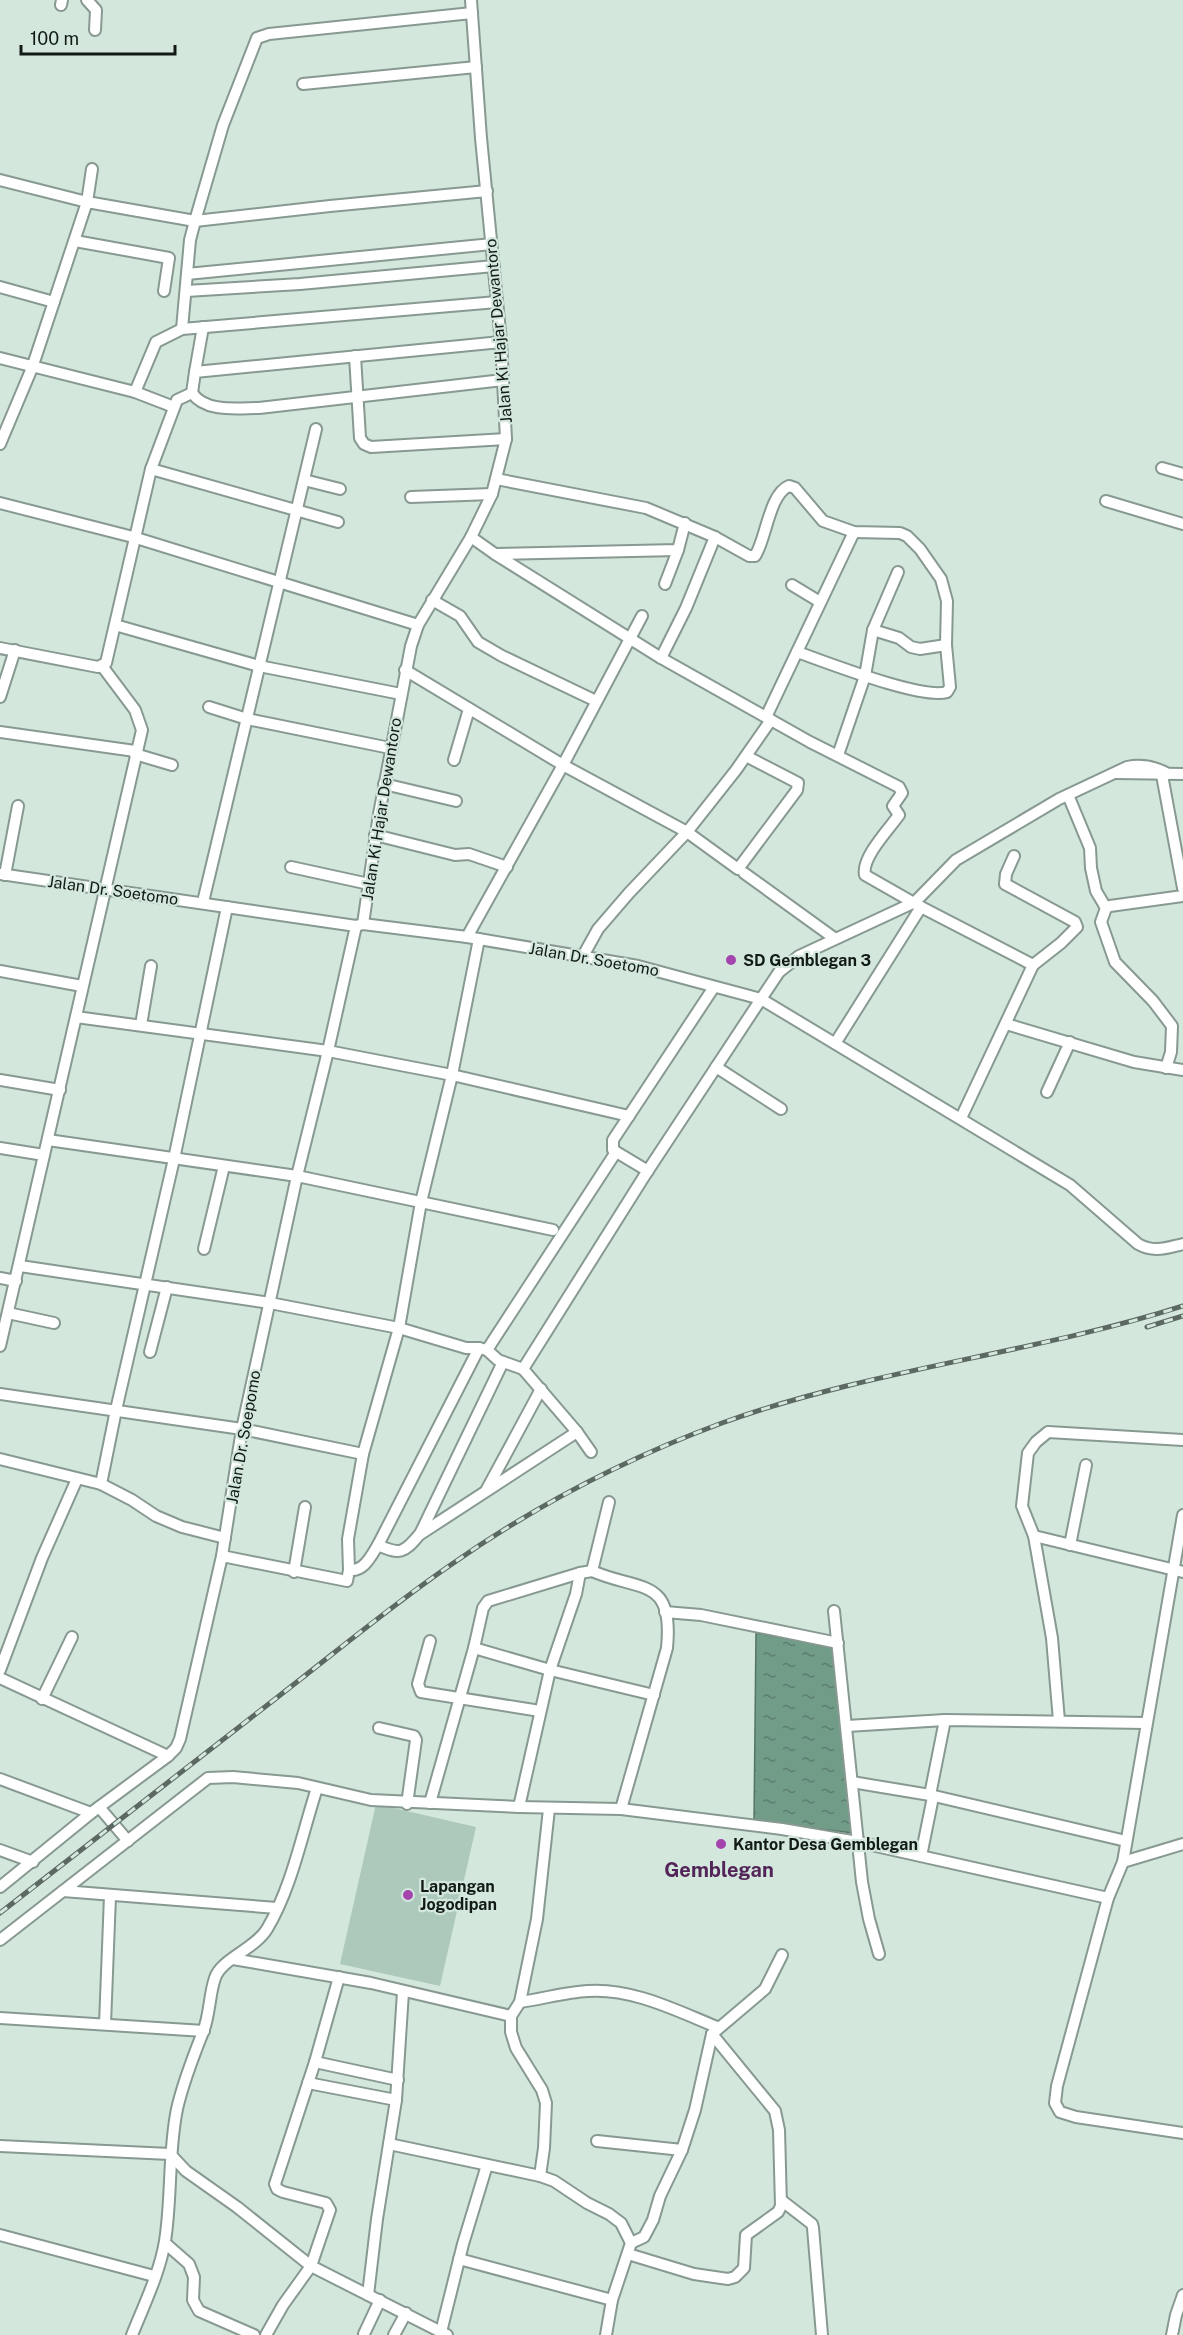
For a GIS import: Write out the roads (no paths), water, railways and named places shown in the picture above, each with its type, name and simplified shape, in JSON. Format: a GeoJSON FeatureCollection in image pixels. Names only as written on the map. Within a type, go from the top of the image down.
{"type":"FeatureCollection","features":[{"type":"Feature","properties":{"kind":"street"},"geometry":{"type":"LineString","coordinates":[[87,0],[96,10],[95,30]]}},
{"type":"Feature","properties":{"kind":"street","name":"Jalan Ki Hajar Dewantoro"},"geometry":{"type":"LineString","coordinates":[[360,925],[369,884],[390,748],[411,646],[418,625],[471,537],[492,494],[506,440],[501,342],[471,0]]}},
{"type":"Feature","properties":{"kind":"street"},"geometry":{"type":"LineString","coordinates":[[183,328],[190,240],[223,125],[257,38],[269,34],[472,13]]}},
{"type":"Feature","properties":{"kind":"street"},"geometry":{"type":"LineString","coordinates":[[303,84],[476,67]]}},
{"type":"Feature","properties":{"kind":"street"},"geometry":{"type":"LineString","coordinates":[[0,444],[33,368],[87,202],[92,169]]}},
{"type":"Feature","properties":{"kind":"street"},"geometry":{"type":"LineString","coordinates":[[0,180],[87,202],[195,221],[487,191]]}},
{"type":"Feature","properties":{"kind":"street"},"geometry":{"type":"LineString","coordinates":[[75,241],[169,258],[164,291]]}},
{"type":"Feature","properties":{"kind":"street"},"geometry":{"type":"LineString","coordinates":[[187,274],[492,244]]}},
{"type":"Feature","properties":{"kind":"street"},"geometry":{"type":"LineString","coordinates":[[186,291],[300,284],[494,266]]}},
{"type":"Feature","properties":{"kind":"street"},"geometry":{"type":"LineString","coordinates":[[0,287],[54,302]]}},
{"type":"Feature","properties":{"kind":"street"},"geometry":{"type":"LineString","coordinates":[[135,392],[156,342],[183,328],[497,302]]}},
{"type":"Feature","properties":{"kind":"street"},"geometry":{"type":"LineString","coordinates":[[192,393],[202,327]]}},
{"type":"Feature","properties":{"kind":"street"},"geometry":{"type":"LineString","coordinates":[[195,372],[501,342]]}},
{"type":"Feature","properties":{"kind":"street"},"geometry":{"type":"LineString","coordinates":[[355,356],[360,438],[364,444],[371,447],[506,440]]}},
{"type":"Feature","properties":{"kind":"street"},"geometry":{"type":"LineString","coordinates":[[0,358],[135,392],[174,407]]}},
{"type":"Feature","properties":{"kind":"street"},"geometry":{"type":"LineString","coordinates":[[192,393],[208,405],[240,408],[286,405],[503,380]]}},
{"type":"Feature","properties":{"kind":"street"},"geometry":{"type":"LineString","coordinates":[[102,666],[108,658],[151,469],[177,400],[192,393]]}},
{"type":"Feature","properties":{"kind":"street"},"geometry":{"type":"LineString","coordinates":[[202,902],[316,429]]}},
{"type":"Feature","properties":{"kind":"street"},"geometry":{"type":"LineString","coordinates":[[1162,468],[1183,474]]}},
{"type":"Feature","properties":{"kind":"street"},"geometry":{"type":"LineString","coordinates":[[151,469],[338,522]]}},
{"type":"Feature","properties":{"kind":"street"},"geometry":{"type":"LineString","coordinates":[[496,479],[646,508],[685,523],[749,556],[755,556],[781,492],[789,486],[795,488],[823,521],[854,532],[900,533],[907,536],[920,549],[941,579],[947,601],[946,645],[950,687],[947,692],[932,693],[865,676],[797,652]]}},
{"type":"Feature","properties":{"kind":"street"},"geometry":{"type":"LineString","coordinates":[[304,480],[340,489]]}},
{"type":"Feature","properties":{"kind":"street"},"geometry":{"type":"LineString","coordinates":[[411,497],[492,494]]}},
{"type":"Feature","properties":{"kind":"street"},"geometry":{"type":"LineString","coordinates":[[1106,501],[1183,524]]}},
{"type":"Feature","properties":{"kind":"street"},"geometry":{"type":"LineString","coordinates":[[0,502],[134,537],[418,625]]}},
{"type":"Feature","properties":{"kind":"street"},"geometry":{"type":"LineString","coordinates":[[665,584],[685,523]]}},
{"type":"Feature","properties":{"kind":"street"},"geometry":{"type":"LineString","coordinates":[[583,956],[606,920],[687,832],[746,756],[768,718],[854,532]]}},
{"type":"Feature","properties":{"kind":"street"},"geometry":{"type":"LineString","coordinates":[[471,537],[661,658],[768,718],[893,782],[902,789],[902,793],[892,806],[899,815],[874,849],[864,871],[869,879],[1033,965]]}},
{"type":"Feature","properties":{"kind":"street"},"geometry":{"type":"LineString","coordinates":[[661,658],[686,608],[715,537]]}},
{"type":"Feature","properties":{"kind":"street"},"geometry":{"type":"LineString","coordinates":[[495,554],[678,550]]}},
{"type":"Feature","properties":{"kind":"street"},"geometry":{"type":"LineString","coordinates":[[838,755],[865,676],[873,630],[898,572]]}},
{"type":"Feature","properties":{"kind":"street"},"geometry":{"type":"LineString","coordinates":[[792,585],[820,602]]}},
{"type":"Feature","properties":{"kind":"street"},"geometry":{"type":"LineString","coordinates":[[432,600],[460,616],[478,642],[502,657],[596,701]]}},
{"type":"Feature","properties":{"kind":"street"},"geometry":{"type":"LineString","coordinates":[[467,937],[563,765],[642,616]]}},
{"type":"Feature","properties":{"kind":"street"},"geometry":{"type":"LineString","coordinates":[[115,624],[259,666],[401,694]]}},
{"type":"Feature","properties":{"kind":"street"},"geometry":{"type":"LineString","coordinates":[[873,630],[899,638],[911,647],[920,649],[946,645]]}},
{"type":"Feature","properties":{"kind":"street"},"geometry":{"type":"LineString","coordinates":[[0,648],[102,666],[135,710],[142,730],[103,890],[60,1090],[0,1346]]}},
{"type":"Feature","properties":{"kind":"street"},"geometry":{"type":"LineString","coordinates":[[0,697],[15,650]]}},
{"type":"Feature","properties":{"kind":"street"},"geometry":{"type":"LineString","coordinates":[[405,670],[563,765],[687,832],[738,869],[797,790],[798,783],[746,756]]}},
{"type":"Feature","properties":{"kind":"street"},"geometry":{"type":"LineString","coordinates":[[209,707],[247,718],[390,748]]}},
{"type":"Feature","properties":{"kind":"street"},"geometry":{"type":"LineString","coordinates":[[454,760],[469,709]]}},
{"type":"Feature","properties":{"kind":"street"},"geometry":{"type":"LineString","coordinates":[[0,732],[135,753],[172,765]]}},
{"type":"Feature","properties":{"kind":"street"},"geometry":{"type":"LineString","coordinates":[[836,1042],[918,904],[956,860],[1068,795],[1127,767],[1143,765],[1158,768],[1165,774],[1183,888]]}},
{"type":"Feature","properties":{"kind":"street"},"geometry":{"type":"LineString","coordinates":[[1165,774],[1183,774]]}},
{"type":"Feature","properties":{"kind":"street"},"geometry":{"type":"LineString","coordinates":[[384,784],[456,801]]}},
{"type":"Feature","properties":{"kind":"street"},"geometry":{"type":"LineString","coordinates":[[1068,795],[1090,848],[1096,891],[1106,908]]}},
{"type":"Feature","properties":{"kind":"street"},"geometry":{"type":"LineString","coordinates":[[2,875],[18,806]]}},
{"type":"Feature","properties":{"kind":"street"},"geometry":{"type":"LineString","coordinates":[[375,835],[455,855],[469,854],[507,867]]}},
{"type":"Feature","properties":{"kind":"street"},"geometry":{"type":"LineString","coordinates":[[961,1118],[1033,965],[1076,931],[1077,924],[1005,884],[1006,874],[1014,856]]}},
{"type":"Feature","properties":{"kind":"street"},"geometry":{"type":"LineString","coordinates":[[291,867],[369,884]]}},
{"type":"Feature","properties":{"kind":"street"},"geometry":{"type":"LineString","coordinates":[[744,873],[834,939]]}},
{"type":"Feature","properties":{"kind":"street","name":"Jalan Dr. Soetomo"},"geometry":{"type":"LineString","coordinates":[[2,875],[360,925],[467,937],[653,969],[761,999],[836,1042],[1070,1185],[1138,1244],[1148,1249],[1159,1250],[1183,1244]]}},
{"type":"Feature","properties":{"kind":"street"},"geometry":{"type":"LineString","coordinates":[[1106,908],[1123,903],[1183,896]]}},
{"type":"Feature","properties":{"kind":"street"},"geometry":{"type":"LineString","coordinates":[[523,1369],[648,1171],[785,966],[799,956],[834,939],[918,904]]}},
{"type":"Feature","properties":{"kind":"street"},"geometry":{"type":"LineString","coordinates":[[101,1484],[174,1160],[227,907]]}},
{"type":"Feature","properties":{"kind":"street"},"geometry":{"type":"LineString","coordinates":[[1106,908],[1101,922],[1115,962],[1153,1001],[1172,1026],[1172,1052],[1166,1068]]}},
{"type":"Feature","properties":{"kind":"street","name":"Jalan Dr. Soepomo"},"geometry":{"type":"LineString","coordinates":[[0,1887],[95,1810],[168,1756],[176,1748],[184,1728],[222,1556],[242,1429],[297,1176],[360,925]]}},
{"type":"Feature","properties":{"kind":"street"},"geometry":{"type":"LineString","coordinates":[[222,1556],[346,1581],[349,1569],[348,1539],[363,1454],[399,1328],[421,1202],[452,1075],[479,939]]}},
{"type":"Feature","properties":{"kind":"street"},"geometry":{"type":"LineString","coordinates":[[141,1025],[151,966]]}},
{"type":"Feature","properties":{"kind":"street"},"geometry":{"type":"LineString","coordinates":[[0,971],[82,986]]}},
{"type":"Feature","properties":{"kind":"street"},"geometry":{"type":"LineString","coordinates":[[648,1171],[616,1152],[612,1148],[613,1140],[714,987]]}},
{"type":"Feature","properties":{"kind":"street"},"geometry":{"type":"LineString","coordinates":[[76,1017],[328,1051],[452,1075],[629,1116]]}},
{"type":"Feature","properties":{"kind":"street"},"geometry":{"type":"LineString","coordinates":[[1006,1024],[1134,1062],[1183,1070]]}},
{"type":"Feature","properties":{"kind":"street"},"geometry":{"type":"LineString","coordinates":[[1047,1092],[1070,1042]]}},
{"type":"Feature","properties":{"kind":"street"},"geometry":{"type":"LineString","coordinates":[[716,1067],[781,1109]]}},
{"type":"Feature","properties":{"kind":"street"},"geometry":{"type":"LineString","coordinates":[[0,1080],[60,1090]]}},
{"type":"Feature","properties":{"kind":"street"},"geometry":{"type":"LineString","coordinates":[[48,1140],[297,1176],[553,1230]]}},
{"type":"Feature","properties":{"kind":"street"},"geometry":{"type":"LineString","coordinates":[[0,1148],[44,1155]]}},
{"type":"Feature","properties":{"kind":"street"},"geometry":{"type":"LineString","coordinates":[[349,1569],[355,1570],[365,1565],[378,1545],[483,1349],[616,1152]]}},
{"type":"Feature","properties":{"kind":"street"},"geometry":{"type":"LineString","coordinates":[[204,1249],[224,1166]]}},
{"type":"Feature","properties":{"kind":"street"},"geometry":{"type":"LineString","coordinates":[[20,1266],[270,1303],[399,1328],[466,1348],[483,1349],[503,1362],[523,1369],[577,1432],[591,1452]]}},
{"type":"Feature","properties":{"kind":"street"},"geometry":{"type":"LineString","coordinates":[[0,1278],[16,1281]]}},
{"type":"Feature","properties":{"kind":"street"},"geometry":{"type":"LineString","coordinates":[[150,1352],[167,1287]]}},
{"type":"Feature","properties":{"kind":"street"},"geometry":{"type":"LineString","coordinates":[[8,1313],[54,1323]]}},
{"type":"Feature","properties":{"kind":"street"},"geometry":{"type":"LineString","coordinates":[[378,1545],[391,1551],[402,1551],[407,1549],[419,1535],[503,1362]]}},
{"type":"Feature","properties":{"kind":"street"},"geometry":{"type":"LineString","coordinates":[[485,1492],[541,1389]]}},
{"type":"Feature","properties":{"kind":"street"},"geometry":{"type":"LineString","coordinates":[[0,1394],[242,1429],[363,1454]]}},
{"type":"Feature","properties":{"kind":"street"},"geometry":{"type":"LineString","coordinates":[[419,1535],[577,1432]]}},
{"type":"Feature","properties":{"kind":"street"},"geometry":{"type":"LineString","coordinates":[[1059,1721],[1052,1638],[1034,1536],[1022,1506],[1028,1453],[1048,1432],[1183,1440]]}},
{"type":"Feature","properties":{"kind":"street"},"geometry":{"type":"LineString","coordinates":[[0,1459],[101,1484],[156,1516],[182,1527],[225,1538]]}},
{"type":"Feature","properties":{"kind":"street"},"geometry":{"type":"LineString","coordinates":[[1070,1545],[1086,1465]]}},
{"type":"Feature","properties":{"kind":"street"},"geometry":{"type":"LineString","coordinates":[[0,1670],[42,1558],[77,1479]]}},
{"type":"Feature","properties":{"kind":"street"},"geometry":{"type":"LineString","coordinates":[[592,1571],[609,1502]]}},
{"type":"Feature","properties":{"kind":"street"},"geometry":{"type":"LineString","coordinates":[[294,1572],[305,1507]]}},
{"type":"Feature","properties":{"kind":"street"},"geometry":{"type":"LineString","coordinates":[[1183,1515],[1178,1571],[1146,1723],[1123,1862],[1107,1898],[1057,2086],[1056,2108],[1060,2112],[1076,2116],[1183,2133]]}},
{"type":"Feature","properties":{"kind":"street"},"geometry":{"type":"LineString","coordinates":[[1034,1536],[1178,1571]]}},
{"type":"Feature","properties":{"kind":"street"},"geometry":{"type":"LineString","coordinates":[[430,1803],[474,1648],[483,1608],[488,1602],[592,1571],[604,1577],[638,1584],[655,1592],[665,1612],[669,1632],[667,1648],[621,1809]]}},
{"type":"Feature","properties":{"kind":"street"},"geometry":{"type":"LineString","coordinates":[[519,1807],[550,1670],[576,1594],[579,1573]]}},
{"type":"Feature","properties":{"kind":"street"},"geometry":{"type":"LineString","coordinates":[[834,1611],[862,1882],[879,1954]]}},
{"type":"Feature","properties":{"kind":"street"},"geometry":{"type":"LineString","coordinates":[[665,1612],[701,1615],[838,1643]]}},
{"type":"Feature","properties":{"kind":"street"},"geometry":{"type":"LineString","coordinates":[[42,1699],[72,1637]]}},
{"type":"Feature","properties":{"kind":"street"},"geometry":{"type":"LineString","coordinates":[[429,1641],[419,1678],[421,1692],[540,1710]]}},
{"type":"Feature","properties":{"kind":"street"},"geometry":{"type":"LineString","coordinates":[[474,1648],[550,1670],[654,1695]]}},
{"type":"Feature","properties":{"kind":"street"},"geometry":{"type":"LineString","coordinates":[[0,1678],[168,1756]]}},
{"type":"Feature","properties":{"kind":"street"},"geometry":{"type":"LineString","coordinates":[[847,1726],[945,1720],[1146,1723]]}},
{"type":"Feature","properties":{"kind":"street"},"geometry":{"type":"LineString","coordinates":[[921,1856],[945,1720]]}},
{"type":"Feature","properties":{"kind":"street"},"geometry":{"type":"LineString","coordinates":[[379,1728],[414,1736],[416,1740],[407,1804]]}},
{"type":"Feature","properties":{"kind":"street"},"geometry":{"type":"LineString","coordinates":[[0,1940],[199,1783],[208,1778],[233,1776],[298,1783],[360,1799],[407,1804],[621,1809],[782,1828],[858,1842],[1107,1898]]}},
{"type":"Feature","properties":{"kind":"street"},"geometry":{"type":"LineString","coordinates":[[0,1779],[95,1810],[128,1841]]}},
{"type":"Feature","properties":{"kind":"street"},"geometry":{"type":"LineString","coordinates":[[852,1782],[931,1796],[1125,1842]]}},
{"type":"Feature","properties":{"kind":"street"},"geometry":{"type":"LineString","coordinates":[[132,2335],[165,2243],[170,2201],[170,2154],[177,2109],[192,2056],[204,2031],[215,1976],[232,1959],[258,1940],[266,1930],[293,1868],[317,1788]]}},
{"type":"Feature","properties":{"kind":"street"},"geometry":{"type":"LineString","coordinates":[[540,2176],[545,2138],[546,2103],[542,2090],[516,2048],[511,2032],[511,2016],[520,2002],[537,1918],[549,1809]]}},
{"type":"Feature","properties":{"kind":"street"},"geometry":{"type":"LineString","coordinates":[[1123,1862],[1183,1844]]}},
{"type":"Feature","properties":{"kind":"street"},"geometry":{"type":"LineString","coordinates":[[0,1850],[33,1862]]}},
{"type":"Feature","properties":{"kind":"street"},"geometry":{"type":"LineString","coordinates":[[63,1892],[277,1908]]}},
{"type":"Feature","properties":{"kind":"street"},"geometry":{"type":"LineString","coordinates":[[105,2024],[110,1896]]}},
{"type":"Feature","properties":{"kind":"street"},"geometry":{"type":"LineString","coordinates":[[606,2335],[612,2300],[630,2249],[644,2237],[682,2150],[695,2110],[715,2031],[765,1989],[782,1955]]}},
{"type":"Feature","properties":{"kind":"street"},"geometry":{"type":"LineString","coordinates":[[232,1959],[339,1977],[511,2016]]}},
{"type":"Feature","properties":{"kind":"street"},"geometry":{"type":"LineString","coordinates":[[266,2335],[283,2305],[311,2265],[329,2216],[329,2206],[326,2203],[283,2192],[277,2189],[275,2184],[315,2062],[339,1977]]}},
{"type":"Feature","properties":{"kind":"street"},"geometry":{"type":"LineString","coordinates":[[389,2144],[540,2176],[554,2181],[621,2223],[630,2249],[694,2274],[728,2279],[735,2277],[744,2268],[746,2235],[778,2212],[781,2199],[779,2130],[775,2110],[715,2031],[660,2004],[614,1992],[588,1991],[520,2002]]}},
{"type":"Feature","properties":{"kind":"street"},"geometry":{"type":"LineString","coordinates":[[368,2295],[396,2100],[403,1992]]}},
{"type":"Feature","properties":{"kind":"street"},"geometry":{"type":"LineString","coordinates":[[0,2018],[204,2031]]}},
{"type":"Feature","properties":{"kind":"street"},"geometry":{"type":"LineString","coordinates":[[315,2062],[398,2080]]}},
{"type":"Feature","properties":{"kind":"street"},"geometry":{"type":"LineString","coordinates":[[308,2083],[396,2100]]}},
{"type":"Feature","properties":{"kind":"street"},"geometry":{"type":"LineString","coordinates":[[597,2141],[682,2150]]}},
{"type":"Feature","properties":{"kind":"street"},"geometry":{"type":"LineString","coordinates":[[0,2146],[170,2154],[186,2171],[237,2207],[311,2265],[406,2313],[438,2332],[487,2165]]}},
{"type":"Feature","properties":{"kind":"street"},"geometry":{"type":"LineString","coordinates":[[781,2199],[812,2224],[822,2335]]}},
{"type":"Feature","properties":{"kind":"street"},"geometry":{"type":"LineString","coordinates":[[0,2235],[154,2276]]}},
{"type":"Feature","properties":{"kind":"street"},"geometry":{"type":"LineString","coordinates":[[165,2243],[189,2264],[192,2270],[193,2300],[199,2311],[254,2335]]}},
{"type":"Feature","properties":{"kind":"street"},"geometry":{"type":"LineString","coordinates":[[459,2259],[612,2300]]}},
{"type":"Feature","properties":{"kind":"street"},"geometry":{"type":"LineString","coordinates":[[1172,2335],[1183,2295]]}},
{"type":"Feature","properties":{"kind":"street"},"geometry":{"type":"LineString","coordinates":[[364,2334],[380,2300]]}},
{"type":"Feature","properties":{"kind":"street"},"geometry":{"type":"LineString","coordinates":[[394,2335],[406,2313]]}},
{"type":"Feature","properties":{"kind":"water"},"geometry":{"type":"Polygon","coordinates":[[[756,1633],[837,1648],[853,1833],[754,1821],[756,1633]]]}},
{"type":"Feature","properties":{"kind":"railway"},"geometry":{"type":"LineString","coordinates":[[0,1913],[408,1596],[516,1522],[582,1485],[687,1437],[778,1404],[894,1375],[1126,1323],[1183,1306]]}},
{"type":"Feature","properties":{"kind":"railway"},"geometry":{"type":"LineString","coordinates":[[1147,1327],[1183,1316]]}},
{"type":"Feature","properties":{"kind":"place","name":"SD Gemblegan 3"},"geometry":{"type":"Point","coordinates":[731,960]}},
{"type":"Feature","properties":{"kind":"place","name":"Kantor Desa Gemblegan"},"geometry":{"type":"Point","coordinates":[721,1844]}},
{"type":"Feature","properties":{"kind":"place","name":"Lapangan Jogodipan"},"geometry":{"type":"Point","coordinates":[408,1895]}},
{"type":"Feature","properties":{"kind":"district","name":"Gemblegan"},"geometry":{"type":"Point","coordinates":[719,1870]}}]}
